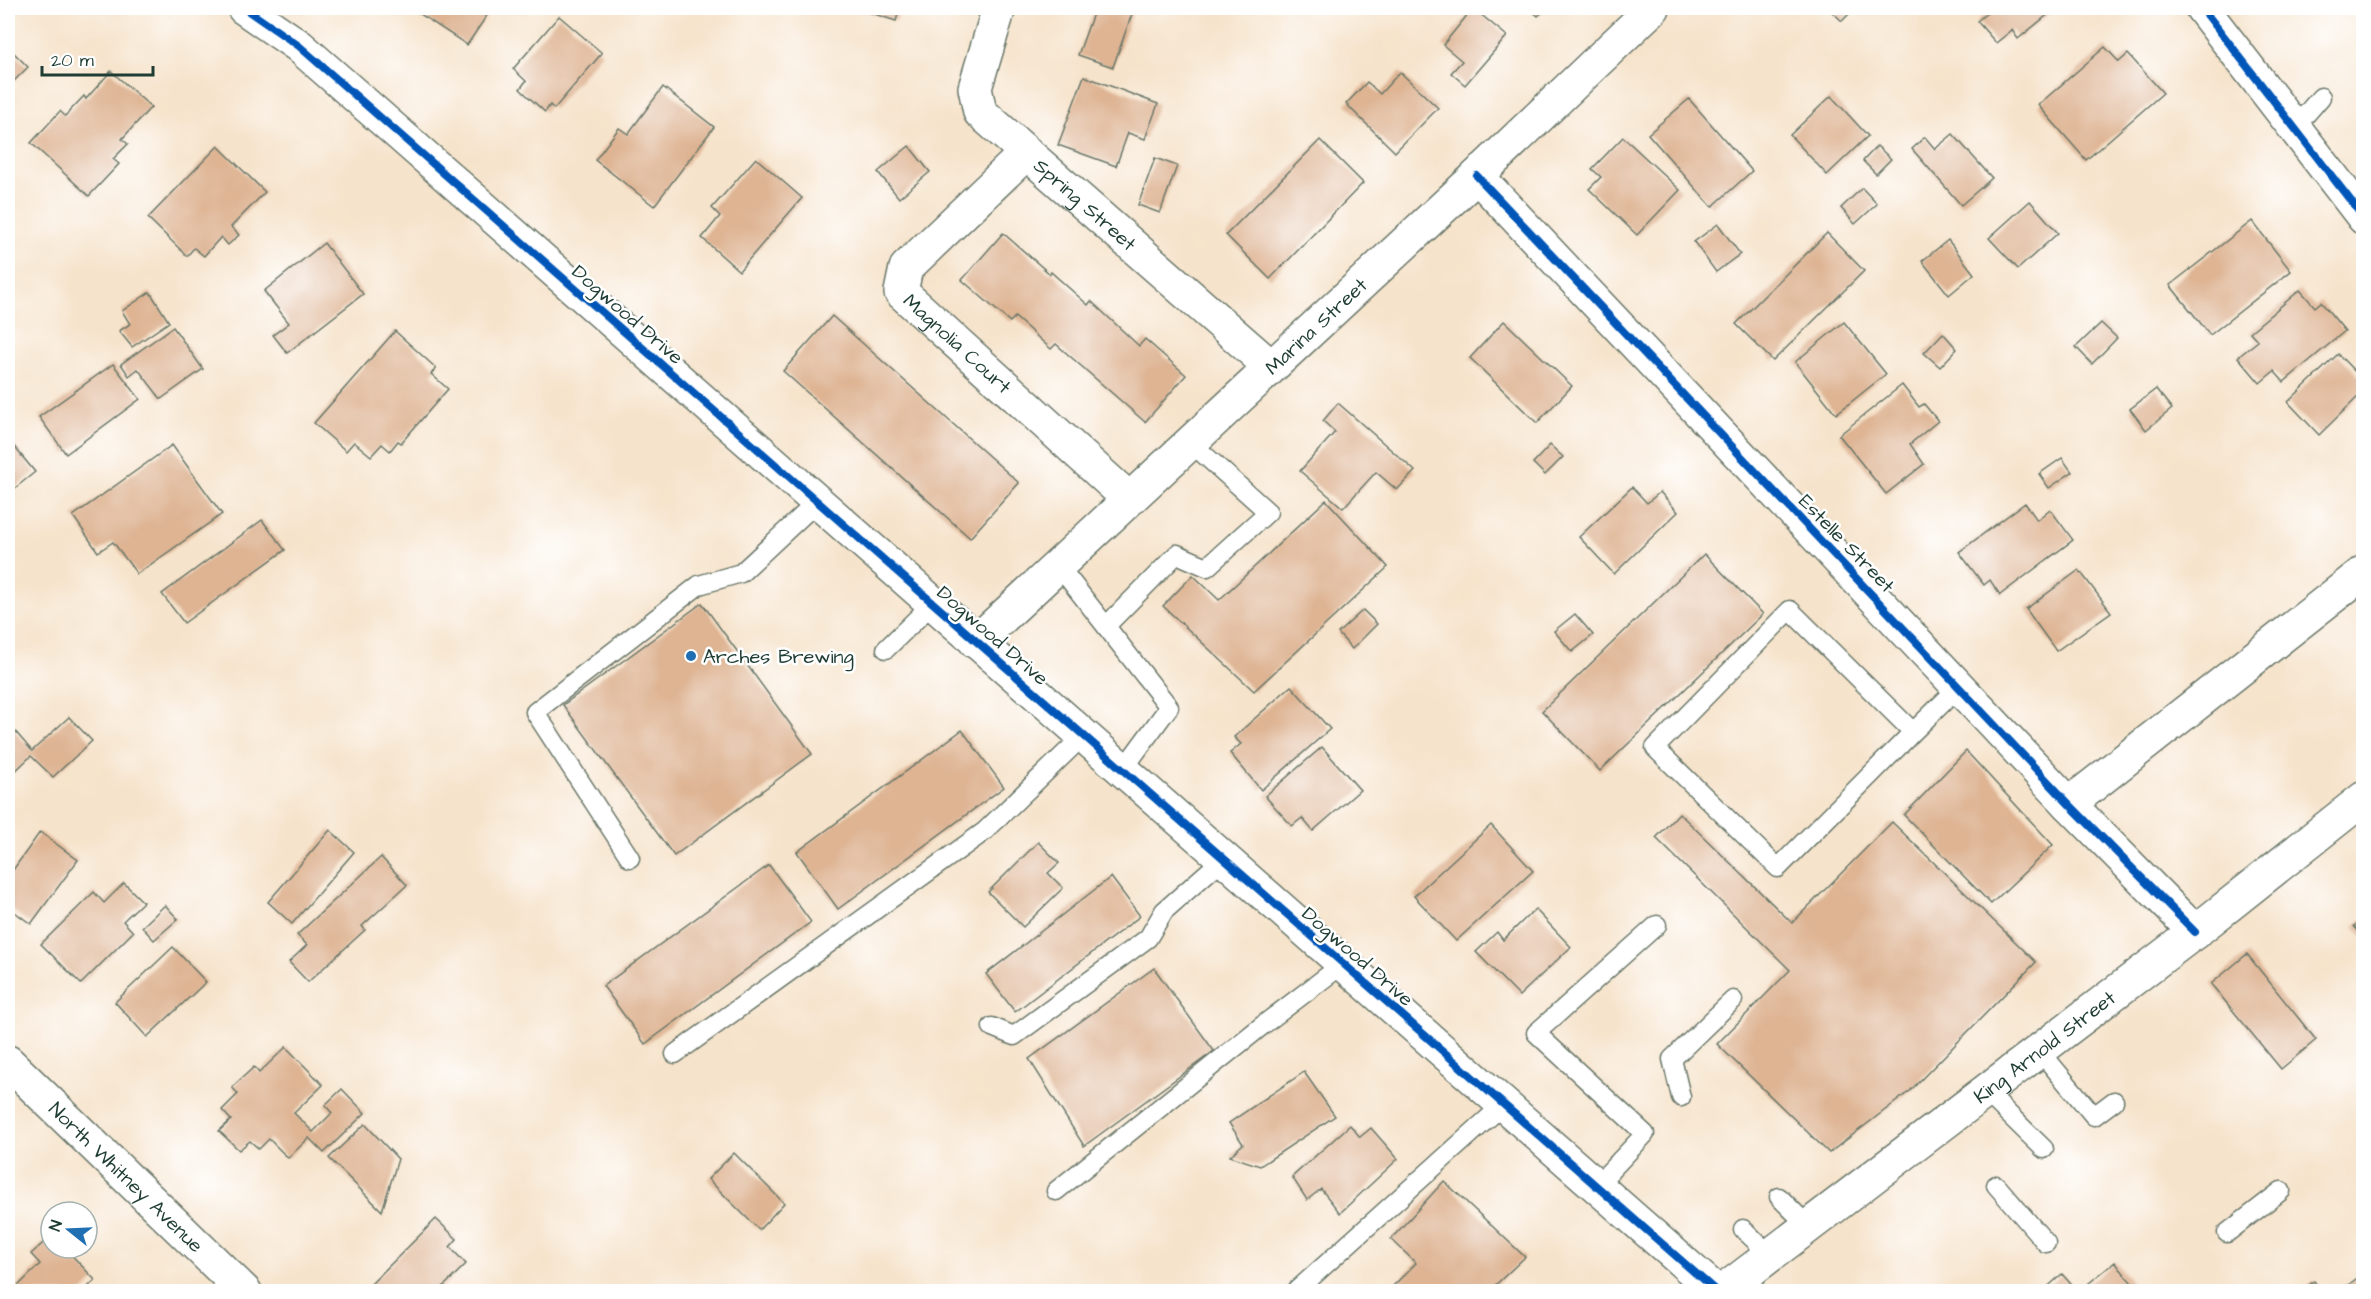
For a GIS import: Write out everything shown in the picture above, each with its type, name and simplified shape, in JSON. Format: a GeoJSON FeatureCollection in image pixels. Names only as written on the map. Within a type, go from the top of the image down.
{"type":"FeatureCollection","features":[{"type":"Feature","properties":{"kind":"street","name":"Dogwood Drive"},"geometry":{"type":"LineString","coordinates":[[244,8],[299,46],[1716,1292]]}},
{"type":"Feature","properties":{"kind":"street","name":"Spring Street"},"geometry":{"type":"LineString","coordinates":[[999,8],[975,88],[980,112],[1271,367]]}},
{"type":"Feature","properties":{"kind":"street","name":"Marina Street"},"geometry":{"type":"LineString","coordinates":[[976,642],[1477,176],[1653,8]]}},
{"type":"Feature","properties":{"kind":"street"},"geometry":{"type":"LineString","coordinates":[[2202,8],[2295,127],[2359,203]]}},
{"type":"Feature","properties":{"kind":"street","name":"Magnolia Court"},"geometry":{"type":"LineString","coordinates":[[1026,153],[906,268],[900,292],[1129,499]]}},
{"type":"Feature","properties":{"kind":"street","name":"Estelle Street"},"geometry":{"type":"LineString","coordinates":[[1477,176],[2069,804],[2194,932]]}},
{"type":"Feature","properties":{"kind":"street"},"geometry":{"type":"LineString","coordinates":[[2069,804],[2364,572]]}},
{"type":"Feature","properties":{"kind":"street","name":"King Arnold Street"},"geometry":{"type":"LineString","coordinates":[[1722,1292],[2194,932],[2364,798]]}},
{"type":"Feature","properties":{"kind":"street","name":"North Whitney Avenue"},"geometry":{"type":"LineString","coordinates":[[8,1062],[245,1292]]}},
{"type":"Feature","properties":{"kind":"lane"},"geometry":{"type":"LineString","coordinates":[[2295,127],[2321,97]]}},
{"type":"Feature","properties":{"kind":"lane"},"geometry":{"type":"LineString","coordinates":[[1106,626],[1177,554],[1207,567],[1268,512],[1190,442]]}},
{"type":"Feature","properties":{"kind":"lane"},"geometry":{"type":"LineString","coordinates":[[630,858],[535,711],[699,585],[741,573],[817,502]]}},
{"type":"Feature","properties":{"kind":"lane"},"geometry":{"type":"LineString","coordinates":[[1058,565],[1169,707],[1122,771]]}},
{"type":"Feature","properties":{"kind":"lane"},"geometry":{"type":"LineString","coordinates":[[886,649],[932,604]]}},
{"type":"Feature","properties":{"kind":"lane"},"geometry":{"type":"LineString","coordinates":[[1913,732],[1790,610],[1655,748],[1778,868],[1960,686]]}},
{"type":"Feature","properties":{"kind":"lane"},"geometry":{"type":"LineString","coordinates":[[675,1054],[985,831],[1083,736]]}},
{"type":"Feature","properties":{"kind":"lane"},"geometry":{"type":"LineString","coordinates":[[992,1027],[1014,1036],[1148,938],[1164,910],[1223,858]]}},
{"type":"Feature","properties":{"kind":"lane"},"geometry":{"type":"LineString","coordinates":[[1596,1186],[1645,1134],[1536,1033],[1657,925]]}},
{"type":"Feature","properties":{"kind":"lane"},"geometry":{"type":"LineString","coordinates":[[1056,1191],[1343,964]]}},
{"type":"Feature","properties":{"kind":"lane"},"geometry":{"type":"LineString","coordinates":[[1681,1097],[1672,1059],[1733,1000]]}},
{"type":"Feature","properties":{"kind":"lane"},"geometry":{"type":"LineString","coordinates":[[2039,1050],[2094,1116],[2114,1101]]}},
{"type":"Feature","properties":{"kind":"lane"},"geometry":{"type":"LineString","coordinates":[[1985,1091],[2044,1149]]}},
{"type":"Feature","properties":{"kind":"lane"},"geometry":{"type":"LineString","coordinates":[[1297,1291],[1503,1105]]}},
{"type":"Feature","properties":{"kind":"lane"},"geometry":{"type":"LineString","coordinates":[[1996,1185],[2046,1243]]}},
{"type":"Feature","properties":{"kind":"lane"},"geometry":{"type":"LineString","coordinates":[[2227,1233],[2281,1191]]}},
{"type":"Feature","properties":{"kind":"lane"},"geometry":{"type":"LineString","coordinates":[[1779,1197],[1808,1226]]}},
{"type":"Feature","properties":{"kind":"lane"},"geometry":{"type":"LineString","coordinates":[[1743,1229],[1770,1255]]}},
{"type":"Feature","properties":{"kind":"building"},"geometry":{"type":"Polygon","coordinates":[[[411,8],[492,8],[467,45],[411,8]]]}},
{"type":"Feature","properties":{"kind":"building"},"geometry":{"type":"Polygon","coordinates":[[[856,8],[900,8],[896,21],[856,8]]]}},
{"type":"Feature","properties":{"kind":"building"},"geometry":{"type":"Polygon","coordinates":[[[1095,8],[1123,8],[1133,11],[1113,67],[1078,55],[1095,8]]]}},
{"type":"Feature","properties":{"kind":"building"},"geometry":{"type":"Polygon","coordinates":[[[1473,8],[1507,36],[1465,85],[1451,73],[1462,61],[1443,45],[1473,8]]]}},
{"type":"Feature","properties":{"kind":"building"},"geometry":{"type":"Polygon","coordinates":[[[1529,8],[1547,8],[1538,16],[1529,8]]]}},
{"type":"Feature","properties":{"kind":"building"},"geometry":{"type":"Polygon","coordinates":[[[1828,8],[1855,8],[1842,21],[1828,8]]]}},
{"type":"Feature","properties":{"kind":"building"},"geometry":{"type":"Polygon","coordinates":[[[1993,8],[2056,8],[2018,39],[2012,30],[1996,43],[1977,21],[1993,8]]]}},
{"type":"Feature","properties":{"kind":"building"},"geometry":{"type":"Polygon","coordinates":[[[559,16],[602,53],[554,109],[550,105],[545,112],[520,89],[526,81],[513,69],[559,16]]]}},
{"type":"Feature","properties":{"kind":"building"},"geometry":{"type":"Polygon","coordinates":[[[8,47],[28,67],[8,87],[8,47]]]}},
{"type":"Feature","properties":{"kind":"building"},"geometry":{"type":"Polygon","coordinates":[[[2105,47],[2119,62],[2128,54],[2163,93],[2086,160],[2038,105],[2105,47]]]}},
{"type":"Feature","properties":{"kind":"building"},"geometry":{"type":"Polygon","coordinates":[[[111,71],[151,107],[122,139],[128,144],[113,159],[119,164],[89,196],[31,143],[60,111],[65,116],[84,96],[86,99],[111,71]]]}},
{"type":"Feature","properties":{"kind":"building"},"geometry":{"type":"Polygon","coordinates":[[[1400,72],[1438,108],[1395,152],[1346,104],[1367,82],[1380,94],[1400,72]]]}},
{"type":"Feature","properties":{"kind":"building"},"geometry":{"type":"Polygon","coordinates":[[[1084,76],[1158,104],[1145,139],[1128,133],[1116,166],[1058,145],[1084,76]]]}},
{"type":"Feature","properties":{"kind":"building"},"geometry":{"type":"Polygon","coordinates":[[[663,87],[714,127],[654,206],[595,160],[619,128],[628,134],[663,87]]]}},
{"type":"Feature","properties":{"kind":"building"},"geometry":{"type":"Polygon","coordinates":[[[1831,96],[1868,136],[1827,175],[1790,135],[1831,96]]]}},
{"type":"Feature","properties":{"kind":"building"},"geometry":{"type":"Polygon","coordinates":[[[1689,99],[1752,171],[1712,207],[1648,134],[1689,99]]]}},
{"type":"Feature","properties":{"kind":"building"},"geometry":{"type":"Polygon","coordinates":[[[1953,134],[1992,178],[1961,205],[1912,149],[1925,137],[1935,149],[1953,134]]]}},
{"type":"Feature","properties":{"kind":"building"},"geometry":{"type":"Polygon","coordinates":[[[1623,137],[1680,190],[1637,235],[1589,189],[1601,177],[1592,169],[1623,137]]]}},
{"type":"Feature","properties":{"kind":"building"},"geometry":{"type":"Polygon","coordinates":[[[1320,140],[1363,183],[1270,279],[1226,235],[1320,140]]]}},
{"type":"Feature","properties":{"kind":"building"},"geometry":{"type":"Polygon","coordinates":[[[218,146],[265,192],[231,227],[239,235],[228,245],[221,237],[204,256],[194,248],[187,256],[148,218],[218,146]]]}},
{"type":"Feature","properties":{"kind":"building"},"geometry":{"type":"Polygon","coordinates":[[[909,146],[930,172],[899,198],[878,172],[909,146]]]}},
{"type":"Feature","properties":{"kind":"building"},"geometry":{"type":"Polygon","coordinates":[[[1877,146],[1891,159],[1876,174],[1863,161],[1877,146]]]}},
{"type":"Feature","properties":{"kind":"building"},"geometry":{"type":"Polygon","coordinates":[[[756,158],[802,198],[739,271],[702,238],[720,216],[712,208],[756,158]]]}},
{"type":"Feature","properties":{"kind":"building"},"geometry":{"type":"Polygon","coordinates":[[[1155,158],[1177,166],[1160,213],[1138,205],[1155,158]]]}},
{"type":"Feature","properties":{"kind":"building"},"geometry":{"type":"Polygon","coordinates":[[[1862,188],[1877,204],[1855,224],[1841,208],[1862,188]]]}},
{"type":"Feature","properties":{"kind":"building"},"geometry":{"type":"Polygon","coordinates":[[[2030,201],[2058,233],[2018,269],[1989,238],[2030,201]]]}},
{"type":"Feature","properties":{"kind":"building"},"geometry":{"type":"Polygon","coordinates":[[[2252,221],[2291,271],[2210,335],[2170,285],[2252,221]]]}},
{"type":"Feature","properties":{"kind":"building"},"geometry":{"type":"Polygon","coordinates":[[[1718,224],[1740,254],[1716,272],[1694,242],[1718,224]]]}},
{"type":"Feature","properties":{"kind":"building"},"geometry":{"type":"Polygon","coordinates":[[[1003,233],[1088,305],[1091,301],[1139,346],[1145,339],[1186,375],[1145,422],[1056,344],[1051,349],[1015,317],[1010,322],[962,280],[1003,233]]]}},
{"type":"Feature","properties":{"kind":"building"},"geometry":{"type":"Polygon","coordinates":[[[1827,233],[1864,271],[1773,361],[1736,324],[1827,233]]]}},
{"type":"Feature","properties":{"kind":"building"},"geometry":{"type":"Polygon","coordinates":[[[1948,240],[1974,274],[1949,295],[1922,261],[1948,240]]]}},
{"type":"Feature","properties":{"kind":"building"},"geometry":{"type":"Polygon","coordinates":[[[324,243],[363,294],[287,353],[273,335],[289,323],[264,291],[324,243]]]}},
{"type":"Feature","properties":{"kind":"building"},"geometry":{"type":"Polygon","coordinates":[[[2300,290],[2315,307],[2321,302],[2345,331],[2284,382],[2274,371],[2260,383],[2238,357],[2258,341],[2250,332],[2300,290]]]}},
{"type":"Feature","properties":{"kind":"building"},"geometry":{"type":"Polygon","coordinates":[[[150,292],[169,322],[132,347],[119,331],[130,324],[122,311],[150,292]]]}},
{"type":"Feature","properties":{"kind":"building"},"geometry":{"type":"Polygon","coordinates":[[[832,316],[1019,483],[970,538],[783,371],[832,316]]]}},
{"type":"Feature","properties":{"kind":"building"},"geometry":{"type":"Polygon","coordinates":[[[1504,321],[1572,386],[1537,423],[1470,358],[1504,321]]]}},
{"type":"Feature","properties":{"kind":"building"},"geometry":{"type":"Polygon","coordinates":[[[1844,322],[1886,374],[1836,414],[1795,362],[1844,322]]]}},
{"type":"Feature","properties":{"kind":"building"},"geometry":{"type":"Polygon","coordinates":[[[2101,323],[2117,338],[2092,364],[2076,347],[2101,323]]]}},
{"type":"Feature","properties":{"kind":"building"},"geometry":{"type":"Polygon","coordinates":[[[173,327],[203,369],[161,399],[138,369],[129,376],[121,364],[173,327]]]}},
{"type":"Feature","properties":{"kind":"building"},"geometry":{"type":"Polygon","coordinates":[[[395,331],[436,368],[431,374],[448,389],[401,443],[398,441],[390,451],[382,444],[371,456],[354,442],[346,451],[314,423],[395,331]]]}},
{"type":"Feature","properties":{"kind":"building"},"geometry":{"type":"Polygon","coordinates":[[[1943,333],[1957,349],[1940,367],[1924,353],[1943,333]]]}},
{"type":"Feature","properties":{"kind":"building"},"geometry":{"type":"Polygon","coordinates":[[[2338,354],[2364,381],[2364,391],[2319,435],[2288,402],[2338,354]]]}},
{"type":"Feature","properties":{"kind":"building"},"geometry":{"type":"Polygon","coordinates":[[[113,364],[140,399],[66,454],[39,417],[113,364]]]}},
{"type":"Feature","properties":{"kind":"building"},"geometry":{"type":"Polygon","coordinates":[[[1902,385],[1919,407],[1924,404],[1938,421],[1910,444],[1924,464],[1886,494],[1839,435],[1902,385]]]}},
{"type":"Feature","properties":{"kind":"building"},"geometry":{"type":"Polygon","coordinates":[[[2156,389],[2172,409],[2146,430],[2130,409],[2156,389]]]}},
{"type":"Feature","properties":{"kind":"building"},"geometry":{"type":"Polygon","coordinates":[[[1338,403],[1415,471],[1397,490],[1376,472],[1343,508],[1300,471],[1335,432],[1323,421],[1338,403]]]}},
{"type":"Feature","properties":{"kind":"building"},"geometry":{"type":"Polygon","coordinates":[[[12,444],[35,472],[14,489],[8,480],[8,448],[12,444]]]}},
{"type":"Feature","properties":{"kind":"building"},"geometry":{"type":"Polygon","coordinates":[[[172,445],[222,514],[137,574],[113,542],[98,552],[73,516],[172,445]]]}},
{"type":"Feature","properties":{"kind":"building"},"geometry":{"type":"Polygon","coordinates":[[[1550,445],[1563,457],[1545,475],[1533,463],[1550,445]]]}},
{"type":"Feature","properties":{"kind":"building"},"geometry":{"type":"Polygon","coordinates":[[[2062,458],[2072,472],[2049,488],[2039,474],[2062,458]]]}},
{"type":"Feature","properties":{"kind":"building"},"geometry":{"type":"Polygon","coordinates":[[[1632,487],[1647,503],[1660,492],[1678,512],[1614,574],[1579,537],[1632,487]]]}},
{"type":"Feature","properties":{"kind":"building"},"geometry":{"type":"Polygon","coordinates":[[[1326,500],[1388,567],[1254,691],[1163,606],[1193,575],[1219,600],[1326,500]]]}},
{"type":"Feature","properties":{"kind":"building"},"geometry":{"type":"Polygon","coordinates":[[[2025,503],[2037,520],[2050,509],[2073,540],[2000,595],[1990,580],[1984,585],[1959,552],[2025,503]]]}},
{"type":"Feature","properties":{"kind":"building"},"geometry":{"type":"Polygon","coordinates":[[[262,520],[285,550],[184,623],[162,594],[262,520]]]}},
{"type":"Feature","properties":{"kind":"building"},"geometry":{"type":"Polygon","coordinates":[[[1704,554],[1763,614],[1600,771],[1542,711],[1704,554]]]}},
{"type":"Feature","properties":{"kind":"building"},"geometry":{"type":"Polygon","coordinates":[[[2079,570],[2111,612],[2056,651],[2026,609],[2079,570]]]}},
{"type":"Feature","properties":{"kind":"building"},"geometry":{"type":"Polygon","coordinates":[[[702,603],[812,754],[674,856],[563,705],[702,603]]]}},
{"type":"Feature","properties":{"kind":"building"},"geometry":{"type":"Polygon","coordinates":[[[1363,610],[1377,624],[1352,649],[1338,633],[1363,610]]]}},
{"type":"Feature","properties":{"kind":"building"},"geometry":{"type":"Polygon","coordinates":[[[1575,614],[1593,635],[1572,652],[1554,631],[1575,614]]]}},
{"type":"Feature","properties":{"kind":"building"},"geometry":{"type":"Polygon","coordinates":[[[1291,686],[1330,729],[1261,790],[1230,753],[1241,744],[1234,737],[1291,686]]]}},
{"type":"Feature","properties":{"kind":"building"},"geometry":{"type":"Polygon","coordinates":[[[69,717],[92,741],[53,777],[31,756],[8,778],[8,723],[32,751],[69,717]]]}},
{"type":"Feature","properties":{"kind":"building"},"geometry":{"type":"Polygon","coordinates":[[[962,730],[1004,787],[838,909],[797,852],[962,730]]]}},
{"type":"Feature","properties":{"kind":"building"},"geometry":{"type":"Polygon","coordinates":[[[1322,747],[1360,790],[1313,831],[1302,818],[1292,826],[1265,796],[1322,747]]]}},
{"type":"Feature","properties":{"kind":"building"},"geometry":{"type":"Polygon","coordinates":[[[1966,751],[2053,845],[1991,904],[1904,815],[1966,751]]]}},
{"type":"Feature","properties":{"kind":"building"},"geometry":{"type":"Polygon","coordinates":[[[1679,813],[1792,923],[1892,822],[2036,962],[1910,1091],[1829,1153],[1717,1044],[1790,970],[1656,838],[1679,813]]]}},
{"type":"Feature","properties":{"kind":"building"},"geometry":{"type":"Polygon","coordinates":[[[1491,825],[1533,871],[1456,941],[1414,896],[1491,825]]]}},
{"type":"Feature","properties":{"kind":"building"},"geometry":{"type":"Polygon","coordinates":[[[330,830],[354,852],[292,924],[268,902],[330,830]]]}},
{"type":"Feature","properties":{"kind":"building"},"geometry":{"type":"Polygon","coordinates":[[[40,832],[78,860],[31,924],[8,907],[8,877],[40,832]]]}},
{"type":"Feature","properties":{"kind":"building"},"geometry":{"type":"Polygon","coordinates":[[[1038,842],[1059,863],[1048,873],[1063,888],[1023,927],[988,892],[1038,842]]]}},
{"type":"Feature","properties":{"kind":"building"},"geometry":{"type":"Polygon","coordinates":[[[381,857],[407,885],[362,926],[365,930],[308,982],[289,962],[307,945],[297,935],[381,857]]]}},
{"type":"Feature","properties":{"kind":"building"},"geometry":{"type":"Polygon","coordinates":[[[769,865],[811,922],[645,1044],[603,986],[769,865]]]}},
{"type":"Feature","properties":{"kind":"building"},"geometry":{"type":"Polygon","coordinates":[[[1111,877],[1140,916],[1015,1012],[986,974],[1111,877]]]}},
{"type":"Feature","properties":{"kind":"building"},"geometry":{"type":"Polygon","coordinates":[[[124,883],[143,902],[123,921],[133,932],[81,984],[41,944],[94,892],[104,903],[124,883]]]}},
{"type":"Feature","properties":{"kind":"building"},"geometry":{"type":"Polygon","coordinates":[[[165,905],[178,919],[154,940],[142,927],[165,905]]]}},
{"type":"Feature","properties":{"kind":"building"},"geometry":{"type":"Polygon","coordinates":[[[1535,909],[1571,947],[1519,996],[1476,952],[1497,932],[1503,940],[1535,909]]]}},
{"type":"Feature","properties":{"kind":"building"},"geometry":{"type":"Polygon","coordinates":[[[2364,918],[2364,938],[2354,926],[2364,918]]]}},
{"type":"Feature","properties":{"kind":"building"},"geometry":{"type":"Polygon","coordinates":[[[173,947],[206,982],[147,1037],[115,1002],[173,947]]]}},
{"type":"Feature","properties":{"kind":"building"},"geometry":{"type":"Polygon","coordinates":[[[2247,954],[2316,1040],[2281,1069],[2211,984],[2247,954]]]}},
{"type":"Feature","properties":{"kind":"building"},"geometry":{"type":"Polygon","coordinates":[[[1154,968],[1214,1051],[1084,1146],[1029,1059],[1154,968]]]}},
{"type":"Feature","properties":{"kind":"building"},"geometry":{"type":"Polygon","coordinates":[[[286,1047],[323,1085],[294,1113],[313,1132],[332,1113],[325,1105],[342,1089],[365,1113],[324,1153],[309,1138],[288,1158],[269,1139],[259,1149],[250,1141],[239,1150],[219,1131],[231,1120],[222,1110],[238,1094],[232,1087],[254,1067],[259,1073],[286,1047]]]}},
{"type":"Feature","properties":{"kind":"building"},"geometry":{"type":"Polygon","coordinates":[[[1304,1072],[1335,1116],[1260,1166],[1230,1156],[1243,1144],[1229,1123],[1304,1072]]]}},
{"type":"Feature","properties":{"kind":"building"},"geometry":{"type":"Polygon","coordinates":[[[365,1124],[398,1159],[382,1211],[329,1158],[365,1124]]]}},
{"type":"Feature","properties":{"kind":"building"},"geometry":{"type":"Polygon","coordinates":[[[1350,1125],[1360,1137],[1371,1128],[1398,1159],[1340,1213],[1321,1189],[1307,1200],[1292,1177],[1350,1125]]]}},
{"type":"Feature","properties":{"kind":"building"},"geometry":{"type":"Polygon","coordinates":[[[734,1153],[784,1203],[759,1230],[708,1179],[734,1153]]]}},
{"type":"Feature","properties":{"kind":"building"},"geometry":{"type":"Polygon","coordinates":[[[1444,1181],[1525,1257],[1488,1292],[1387,1292],[1416,1263],[1391,1239],[1444,1181]]]}},
{"type":"Feature","properties":{"kind":"building"},"geometry":{"type":"Polygon","coordinates":[[[436,1219],[457,1239],[450,1247],[466,1264],[438,1292],[377,1292],[370,1285],[436,1219]]]}},
{"type":"Feature","properties":{"kind":"building"},"geometry":{"type":"Polygon","coordinates":[[[39,1247],[39,1260],[76,1260],[95,1280],[83,1292],[12,1292],[40,1264],[31,1254],[39,1247]]]}},
{"type":"Feature","properties":{"kind":"building"},"geometry":{"type":"Polygon","coordinates":[[[2115,1262],[2139,1292],[2078,1292],[2115,1262]]]}},
{"type":"Feature","properties":{"kind":"building"},"geometry":{"type":"Polygon","coordinates":[[[2364,1273],[2364,1292],[2339,1292],[2364,1273]]]}},
{"type":"Feature","properties":{"kind":"building"},"geometry":{"type":"Polygon","coordinates":[[[2062,1274],[2078,1292],[2042,1292],[2062,1274]]]}},
{"type":"Feature","properties":{"kind":"building"},"geometry":{"type":"Polygon","coordinates":[[[2314,1281],[2322,1292],[2300,1292],[2314,1281]]]}},
{"type":"Feature","properties":{"kind":"building"},"geometry":{"type":"Polygon","coordinates":[[[1552,1285],[1557,1292],[1543,1292],[1552,1285]]]}},
{"type":"Feature","properties":{"kind":"cycle path"},"geometry":{"type":"LineString","coordinates":[[244,8],[299,46],[1717,1292]]}},
{"type":"Feature","properties":{"kind":"cycle path"},"geometry":{"type":"LineString","coordinates":[[2202,8],[2364,218]]}},
{"type":"Feature","properties":{"kind":"cycle path"},"geometry":{"type":"LineString","coordinates":[[1477,176],[2069,804],[2195,932]]}},
{"type":"Feature","properties":{"kind":"place","name":"Arches Brewing"},"geometry":{"type":"Point","coordinates":[691,656]}}]}
